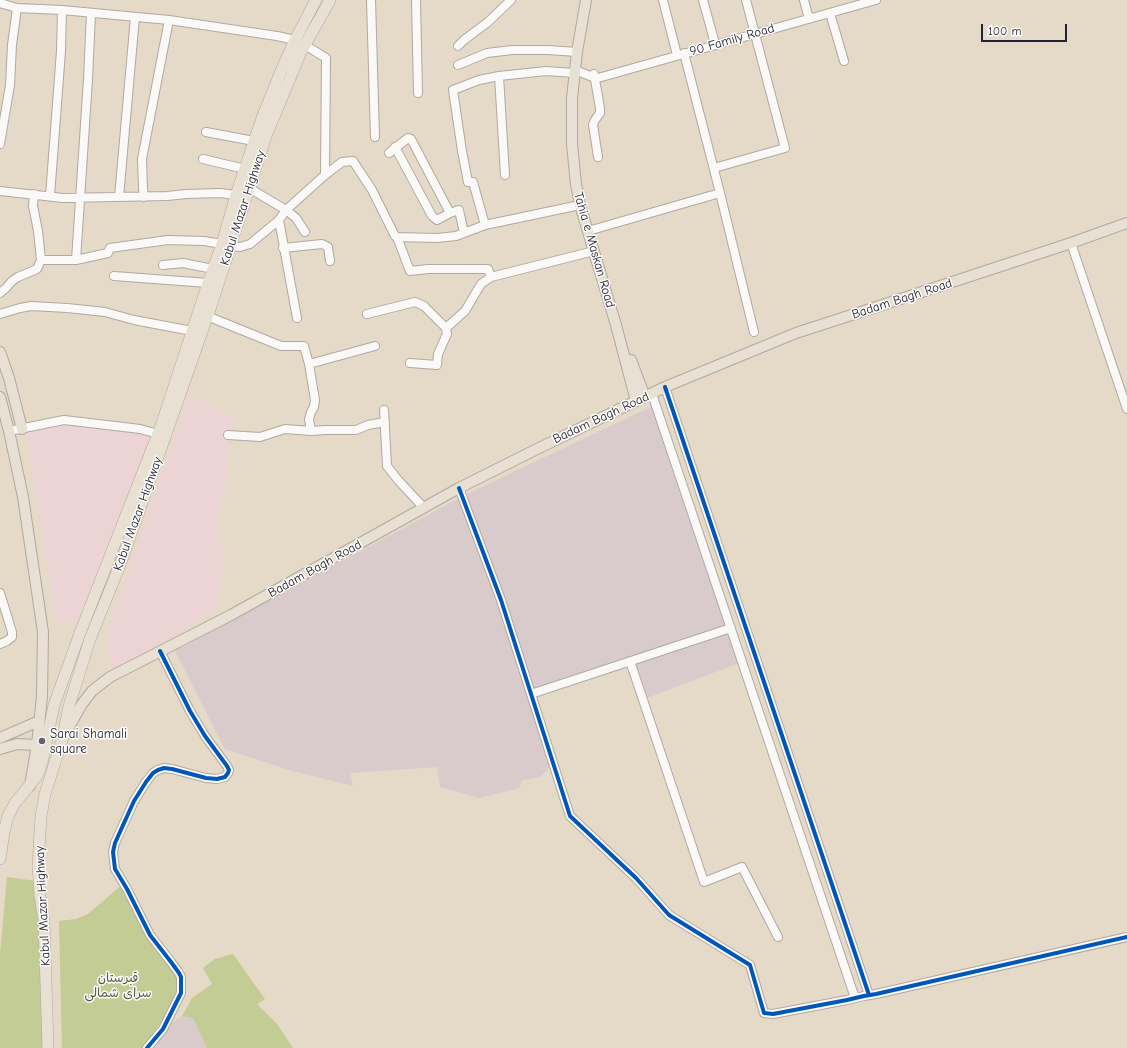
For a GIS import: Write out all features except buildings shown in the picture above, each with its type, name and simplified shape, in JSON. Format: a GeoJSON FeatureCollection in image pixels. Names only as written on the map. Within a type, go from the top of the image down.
{"type":"FeatureCollection","features":[{"type":"Feature","properties":{"kind":"highway","name":"Kabul Mazar Highway"},"geometry":{"type":"LineString","coordinates":[[0,859],[8,816],[15,803],[38,774],[43,758],[54,706],[80,633],[158,434],[213,269],[226,245],[249,188],[266,136],[305,45],[330,0]]}},
{"type":"Feature","properties":{"kind":"highway","name":"Kabul Mazar Highway"},"geometry":{"type":"LineString","coordinates":[[48,1048],[44,921],[40,896],[38,865],[41,816],[45,794],[63,737],[79,672],[90,639],[122,558],[207,316],[226,245],[236,195],[254,141],[278,78],[312,3]]}},
{"type":"Feature","properties":{"kind":"main road","name":"Tahia e Maskan Road"},"geometry":{"type":"LineString","coordinates":[[586,0],[577,52],[584,74],[572,98],[572,144],[576,184],[580,205],[590,230],[644,398]]}},
{"type":"Feature","properties":{"kind":"main road","name":"Tahia e Maskan Road"},"geometry":{"type":"LineString","coordinates":[[591,0],[580,58],[584,74],[577,103],[579,168],[584,203],[594,251],[616,325],[644,398]]}},
{"type":"Feature","properties":{"kind":"main road","name":"Badam Bagh Road"},"geometry":{"type":"LineString","coordinates":[[63,737],[82,704],[92,691],[110,677],[231,615],[459,488],[665,387],[796,333],[1071,243],[1127,223]]}},
{"type":"Feature","properties":{"kind":"main road"},"geometry":{"type":"LineString","coordinates":[[0,352],[9,378],[22,429]]}},
{"type":"Feature","properties":{"kind":"main road"},"geometry":{"type":"LineString","coordinates":[[0,396],[23,497],[43,632],[42,696],[29,786]]}},
{"type":"Feature","properties":{"kind":"main road"},"geometry":{"type":"LineString","coordinates":[[0,738],[39,721]]}},
{"type":"Feature","properties":{"kind":"main road"},"geometry":{"type":"LineString","coordinates":[[0,749],[17,744],[36,745]]}},
{"type":"Feature","properties":{"kind":"street"},"geometry":{"type":"LineString","coordinates":[[371,0],[375,137]]}},
{"type":"Feature","properties":{"kind":"street"},"geometry":{"type":"LineString","coordinates":[[416,0],[418,93]]}},
{"type":"Feature","properties":{"kind":"street"},"geometry":{"type":"LineString","coordinates":[[458,46],[488,22],[510,0]]}},
{"type":"Feature","properties":{"kind":"street"},"geometry":{"type":"LineString","coordinates":[[663,0],[714,168],[754,332]]}},
{"type":"Feature","properties":{"kind":"street"},"geometry":{"type":"LineString","coordinates":[[703,0],[714,40]]}},
{"type":"Feature","properties":{"kind":"street"},"geometry":{"type":"LineString","coordinates":[[714,168],[785,148],[746,0]]}},
{"type":"Feature","properties":{"kind":"street"},"geometry":{"type":"LineString","coordinates":[[804,0],[808,16]]}},
{"type":"Feature","properties":{"kind":"street","name":"90 Family Road"},"geometry":{"type":"LineString","coordinates":[[485,225],[473,182],[468,182],[453,90],[479,80],[499,76],[546,71],[584,74],[598,78],[857,0]]}},
{"type":"Feature","properties":{"kind":"street","name":"90 Family Road"},"geometry":{"type":"LineString","coordinates":[[808,16],[830,13],[876,0]]}},
{"type":"Feature","properties":{"kind":"street"},"geometry":{"type":"LineString","coordinates":[[0,3],[17,8],[62,10],[169,20],[295,40]]}},
{"type":"Feature","properties":{"kind":"street"},"geometry":{"type":"LineString","coordinates":[[0,144],[2,117],[10,85],[12,45],[17,8]]}},
{"type":"Feature","properties":{"kind":"street"},"geometry":{"type":"LineString","coordinates":[[50,196],[61,51],[62,10]]}},
{"type":"Feature","properties":{"kind":"street"},"geometry":{"type":"LineString","coordinates":[[76,260],[91,13]]}},
{"type":"Feature","properties":{"kind":"street"},"geometry":{"type":"LineString","coordinates":[[830,13],[844,61]]}},
{"type":"Feature","properties":{"kind":"street"},"geometry":{"type":"LineString","coordinates":[[119,197],[135,17]]}},
{"type":"Feature","properties":{"kind":"street"},"geometry":{"type":"LineString","coordinates":[[144,197],[142,159],[169,20]]}},
{"type":"Feature","properties":{"kind":"street","name":"90 Family Road"},"geometry":{"type":"LineString","coordinates":[[679,53],[714,40],[754,31]]}},
{"type":"Feature","properties":{"kind":"street"},"geometry":{"type":"LineString","coordinates":[[305,45],[326,58],[325,175]]}},
{"type":"Feature","properties":{"kind":"street"},"geometry":{"type":"LineString","coordinates":[[458,65],[487,53],[512,50],[577,52]]}},
{"type":"Feature","properties":{"kind":"street"},"geometry":{"type":"LineString","coordinates":[[584,74],[600,108],[600,113],[593,125],[598,157]]}},
{"type":"Feature","properties":{"kind":"street"},"geometry":{"type":"LineString","coordinates":[[499,76],[505,175]]}},
{"type":"Feature","properties":{"kind":"street"},"geometry":{"type":"LineString","coordinates":[[206,132],[254,141]]}},
{"type":"Feature","properties":{"kind":"street"},"geometry":{"type":"LineString","coordinates":[[450,213],[412,139],[408,138],[392,150],[432,216],[436,220],[459,210],[464,233]]}},
{"type":"Feature","properties":{"kind":"street"},"geometry":{"type":"LineString","coordinates":[[203,159],[245,169]]}},
{"type":"Feature","properties":{"kind":"street"},"geometry":{"type":"LineString","coordinates":[[41,260],[76,260],[108,253],[110,248],[168,240],[204,241],[240,247],[250,244],[279,220],[286,210],[325,175],[342,162],[353,161],[372,190],[395,236],[397,237],[410,271],[428,269],[488,268],[491,276]]}},
{"type":"Feature","properties":{"kind":"street"},"geometry":{"type":"LineString","coordinates":[[249,188],[286,210],[296,218],[305,232]]}},
{"type":"Feature","properties":{"kind":"street"},"geometry":{"type":"LineString","coordinates":[[0,191],[63,198],[144,197],[220,193],[236,195]]}},
{"type":"Feature","properties":{"kind":"street"},"geometry":{"type":"LineString","coordinates":[[590,230],[720,193]]}},
{"type":"Feature","properties":{"kind":"street"},"geometry":{"type":"LineString","coordinates":[[0,293],[18,277],[36,269],[41,260],[38,231],[32,206],[34,194]]}},
{"type":"Feature","properties":{"kind":"street"},"geometry":{"type":"LineString","coordinates":[[397,237],[456,236],[485,225],[580,205]]}},
{"type":"Feature","properties":{"kind":"street"},"geometry":{"type":"LineString","coordinates":[[279,220],[297,318]]}},
{"type":"Feature","properties":{"kind":"street"},"geometry":{"type":"LineString","coordinates":[[1071,243],[1127,409]]}},
{"type":"Feature","properties":{"kind":"street"},"geometry":{"type":"LineString","coordinates":[[284,248],[322,244],[328,247],[330,261]]}},
{"type":"Feature","properties":{"kind":"street"},"geometry":{"type":"LineString","coordinates":[[446,328],[465,311],[481,284],[491,276],[594,251]]}},
{"type":"Feature","properties":{"kind":"street"},"geometry":{"type":"LineString","coordinates":[[163,265],[183,263],[213,269]]}},
{"type":"Feature","properties":{"kind":"street"},"geometry":{"type":"LineString","coordinates":[[114,276],[208,283]]}},
{"type":"Feature","properties":{"kind":"street"},"geometry":{"type":"LineString","coordinates":[[366,314],[415,302],[424,306],[446,328],[447,334],[438,354],[437,365],[410,362]]}},
{"type":"Feature","properties":{"kind":"street"},"geometry":{"type":"LineString","coordinates":[[0,314],[31,306],[67,308],[105,312],[134,320],[192,331]]}},
{"type":"Feature","properties":{"kind":"street"},"geometry":{"type":"LineString","coordinates":[[207,316],[281,346],[304,346],[309,364],[315,400],[309,419],[311,431]]}},
{"type":"Feature","properties":{"kind":"street"},"geometry":{"type":"LineString","coordinates":[[309,364],[375,346]]}},
{"type":"Feature","properties":{"kind":"street"},"geometry":{"type":"LineString","coordinates":[[665,387],[869,995]]}},
{"type":"Feature","properties":{"kind":"street"},"geometry":{"type":"LineString","coordinates":[[644,398],[731,628],[856,998]]}},
{"type":"Feature","properties":{"kind":"street"},"geometry":{"type":"LineString","coordinates":[[384,410],[387,466],[424,508]]}},
{"type":"Feature","properties":{"kind":"street"},"geometry":{"type":"LineString","coordinates":[[9,431],[64,420],[140,429],[158,434]]}},
{"type":"Feature","properties":{"kind":"street"},"geometry":{"type":"LineString","coordinates":[[228,435],[260,437],[285,429],[311,431],[356,430],[368,425],[385,422]]}},
{"type":"Feature","properties":{"kind":"street"},"geometry":{"type":"LineString","coordinates":[[459,488],[501,600],[570,816],[636,878],[669,915],[750,965],[764,1013],[774,1014],[876,994],[1127,937]]}},
{"type":"Feature","properties":{"kind":"street"},"geometry":{"type":"LineString","coordinates":[[0,593],[12,632],[12,637],[8,641],[0,644]]}},
{"type":"Feature","properties":{"kind":"street"},"geometry":{"type":"LineString","coordinates":[[531,694],[731,628]]}},
{"type":"Feature","properties":{"kind":"street"},"geometry":{"type":"LineString","coordinates":[[147,1048],[162,1028],[181,993],[181,977],[150,935],[127,889],[115,869],[113,852],[115,844],[134,801],[153,773],[164,768],[206,778],[217,779],[225,777],[229,770],[204,736],[190,711],[164,649]]}},
{"type":"Feature","properties":{"kind":"street"},"geometry":{"type":"LineString","coordinates":[[630,661],[704,882],[742,867],[778,937]]}},
{"type":"Feature","properties":{"kind":"shaded area"},"geometry":{"type":"Polygon","coordinates":[[[188,395],[210,404],[234,418],[229,445],[227,481],[218,512],[216,544],[226,546],[217,609],[124,665],[112,670],[109,660],[109,634],[113,614],[188,395]]]}},
{"type":"Feature","properties":{"kind":"shaded area"},"geometry":{"type":"Polygon","coordinates":[[[659,403],[742,662],[644,699],[631,661],[531,694],[553,764],[540,777],[521,781],[520,788],[479,798],[440,787],[437,767],[350,773],[353,786],[289,770],[225,749],[175,651],[467,494],[659,403]]]}},
{"type":"Feature","properties":{"kind":"shaded area"},"geometry":{"type":"Polygon","coordinates":[[[67,424],[153,436],[78,621],[56,621],[26,430],[67,424]]]}},
{"type":"Feature","properties":{"kind":"shaded area"},"geometry":{"type":"Polygon","coordinates":[[[182,1016],[193,1017],[207,1048],[150,1048],[170,1024],[182,1016]]]}},
{"type":"Feature","properties":{"kind":"green space"},"geometry":{"type":"Polygon","coordinates":[[[7,877],[36,881],[43,986],[42,1048],[0,1048],[0,954],[7,877]]]}},
{"type":"Feature","properties":{"kind":"green space","name":"قبرستان سرای شمالی"},"geometry":{"type":"Polygon","coordinates":[[[124,883],[155,941],[174,962],[181,995],[142,1048],[62,1048],[59,921],[76,919],[88,914],[124,883]]]}},
{"type":"Feature","properties":{"kind":"green space"},"geometry":{"type":"Polygon","coordinates":[[[233,954],[265,999],[257,1004],[277,1024],[293,1048],[207,1048],[193,1018],[182,1016],[192,998],[212,984],[203,968],[215,959],[233,954]]]}},
{"type":"Feature","properties":{"kind":"cycle path"},"geometry":{"type":"LineString","coordinates":[[665,387],[869,995]]}},
{"type":"Feature","properties":{"kind":"cycle path"},"geometry":{"type":"LineString","coordinates":[[459,488],[501,600],[570,816],[636,878],[669,915],[750,965],[764,1013],[773,1014],[876,994],[1127,937]]}},
{"type":"Feature","properties":{"kind":"cycle path"},"geometry":{"type":"LineString","coordinates":[[147,1048],[163,1029],[181,993],[181,977],[150,935],[127,889],[115,869],[113,852],[115,843],[134,801],[153,773],[164,768],[206,778],[217,779],[225,777],[229,770],[205,736],[190,711],[160,651]]}},
{"type":"Feature","properties":{"kind":"place","name":"Sarai Shamali square"},"geometry":{"type":"Point","coordinates":[42,741]}}]}
